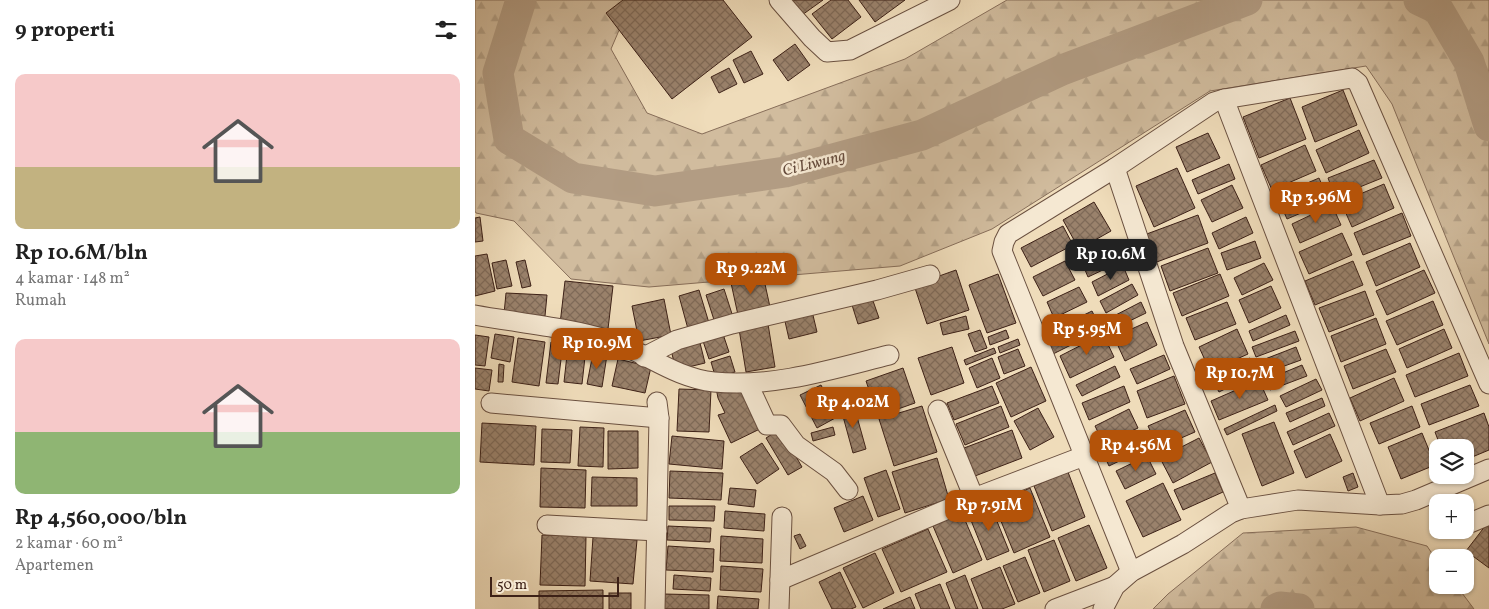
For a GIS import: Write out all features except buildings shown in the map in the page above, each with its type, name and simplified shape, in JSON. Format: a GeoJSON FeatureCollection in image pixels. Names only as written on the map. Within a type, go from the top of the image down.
{"type":"FeatureCollection","features":[{"type":"Feature","properties":{"kind":"street"},"geometry":{"type":"LineString","coordinates":[[779,0],[811,38],[827,52],[850,50],[941,2]]}},
{"type":"Feature","properties":{"kind":"street"},"geometry":{"type":"LineString","coordinates":[[1131,572],[1083,456],[1003,251],[1004,242],[1008,234],[1115,168],[1205,107],[1224,99],[1352,78],[1358,83],[1489,384]]}},
{"type":"Feature","properties":{"kind":"street"},"geometry":{"type":"LineString","coordinates":[[1224,99],[1380,505]]}},
{"type":"Feature","properties":{"kind":"street"},"geometry":{"type":"LineString","coordinates":[[1115,168],[1174,346],[1241,509]]}},
{"type":"Feature","properties":{"kind":"street"},"geometry":{"type":"LineString","coordinates":[[644,357],[677,340],[732,324],[868,292],[930,275]]}},
{"type":"Feature","properties":{"kind":"street"},"geometry":{"type":"LineString","coordinates":[[475,315],[574,332],[610,341],[675,372],[712,382],[748,384],[806,376],[889,355]]}},
{"type":"Feature","properties":{"kind":"street"},"geometry":{"type":"LineString","coordinates":[[748,384],[767,425],[781,425],[796,446],[834,472],[848,490]]}},
{"type":"Feature","properties":{"kind":"street"},"geometry":{"type":"LineString","coordinates":[[491,403],[658,410],[655,609]]}},
{"type":"Feature","properties":{"kind":"street"},"geometry":{"type":"LineString","coordinates":[[938,410],[974,498]]}},
{"type":"Feature","properties":{"kind":"street"},"geometry":{"type":"LineString","coordinates":[[780,580],[974,498],[1083,456]]}},
{"type":"Feature","properties":{"kind":"street"},"geometry":{"type":"LineString","coordinates":[[1055,609],[1115,586],[1131,572],[1183,544],[1231,513],[1241,509],[1298,500],[1380,505],[1402,504],[1489,470]]}},
{"type":"Feature","properties":{"kind":"street"},"geometry":{"type":"LineString","coordinates":[[1474,522],[1489,515]]}},
{"type":"Feature","properties":{"kind":"street"},"geometry":{"type":"LineString","coordinates":[[779,609],[782,517]]}},
{"type":"Feature","properties":{"kind":"street"},"geometry":{"type":"LineString","coordinates":[[547,525],[657,531]]}},
{"type":"Feature","properties":{"kind":"street"},"geometry":{"type":"LineString","coordinates":[[1103,609],[1115,586]]}},
{"type":"Feature","properties":{"kind":"green space"},"geometry":{"type":"Polygon","coordinates":[[[475,0],[632,0],[611,49],[647,113],[702,134],[905,59],[1007,0],[1489,0],[1489,344],[1392,104],[1366,66],[1210,91],[992,229],[900,266],[649,287],[571,279],[514,221],[476,213],[475,211],[475,0]]]}},
{"type":"Feature","properties":{"kind":"green space"},"geometry":{"type":"Polygon","coordinates":[[[1356,527],[1427,546],[1429,549],[1429,594],[1463,594],[1474,609],[1153,609],[1168,594],[1243,533],[1356,527]]]}},
{"type":"Feature","properties":{"kind":"waterway","name":"Ci Liwung"},"geometry":{"type":"LineString","coordinates":[[521,0],[498,73],[509,139],[573,178],[655,191],[785,172],[922,135],[1062,70],[1247,0]]}},
{"type":"Feature","properties":{"kind":"waterway","name":"Ci Liwung"},"geometry":{"type":"LineString","coordinates":[[1419,0],[1438,9],[1469,62],[1489,126]]}},
{"type":"Feature","properties":{"kind":"waterway"},"geometry":{"type":"LineString","coordinates":[[1276,609],[1280,607],[1299,609]]}}]}
